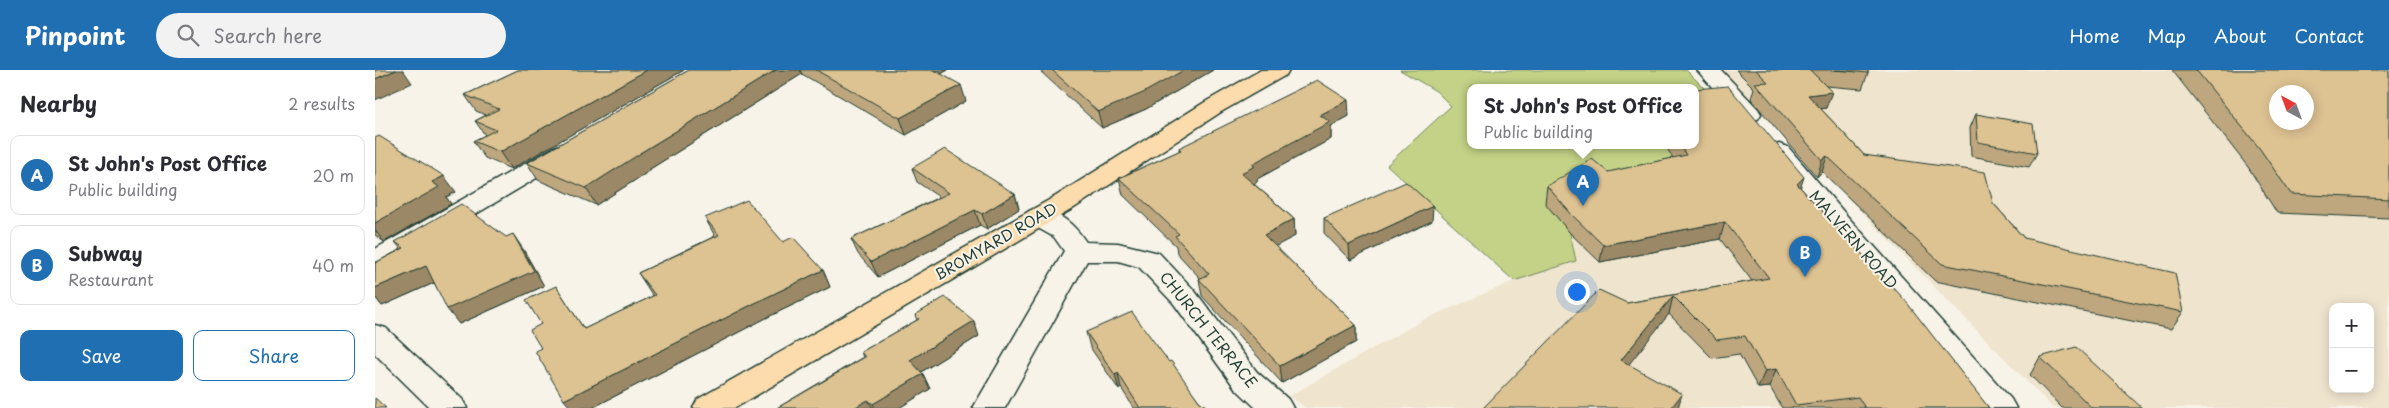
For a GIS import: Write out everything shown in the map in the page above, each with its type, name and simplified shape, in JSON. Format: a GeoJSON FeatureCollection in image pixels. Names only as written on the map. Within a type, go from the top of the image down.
{"type":"FeatureCollection","features":[{"type":"Feature","properties":{"kind":"main road","name":"BROMYARD ROAD"},"geometry":{"type":"LineString","coordinates":[[709,408],[1039,217],[1213,107],[1278,70]]}},
{"type":"Feature","properties":{"kind":"street","name":"MALVERN ROAD"},"geometry":{"type":"LineString","coordinates":[[1708,70],[1738,101],[1837,223],[2000,408]]}},
{"type":"Feature","properties":{"kind":"street"},"geometry":{"type":"LineString","coordinates":[[375,261],[587,138]]}},
{"type":"Feature","properties":{"kind":"street"},"geometry":{"type":"LineString","coordinates":[[989,408],[1078,251],[1064,232],[1039,217]]}},
{"type":"Feature","properties":{"kind":"street","name":"CHURCH TERRACE"},"geometry":{"type":"LineString","coordinates":[[1078,251],[1118,252],[1149,260],[1184,297],[1246,380],[1277,408]]}},
{"type":"Feature","properties":{"kind":"street"},"geometry":{"type":"LineString","coordinates":[[375,336],[451,408]]}},
{"type":"Feature","properties":{"kind":"shaded area"},"geometry":{"type":"Polygon","coordinates":[[[1722,70],[2389,70],[2389,408],[2053,408],[1722,70]]]}},
{"type":"Feature","properties":{"kind":"shaded area"},"geometry":{"type":"Polygon","coordinates":[[[1693,149],[1699,149],[1964,408],[1306,408],[1289,396],[1425,319],[1514,281],[1576,261],[1545,203],[1682,172],[1693,149]]]}},
{"type":"Feature","properties":{"kind":"green space"},"geometry":{"type":"Polygon","coordinates":[[[1400,70],[1686,70],[1719,103],[1699,106],[1699,84],[1467,84],[1467,149],[1672,149],[1682,172],[1570,233],[1576,261],[1514,281],[1387,165],[1451,106],[1436,91],[1400,70]]]}},
{"type":"Feature","properties":{"kind":"building"},"geometry":{"type":"Polygon","coordinates":[[[375,70],[396,70],[375,79],[375,70]]]}},
{"type":"Feature","properties":{"kind":"building"},"geometry":{"type":"Polygon","coordinates":[[[518,70],[647,70],[500,152],[473,141],[496,130],[475,121],[499,109],[465,95],[518,70]]]}},
{"type":"Feature","properties":{"kind":"building"},"geometry":{"type":"Polygon","coordinates":[[[689,70],[776,70],[586,188],[527,163],[689,70]]]}},
{"type":"Feature","properties":{"kind":"building"},"geometry":{"type":"Polygon","coordinates":[[[816,70],[934,70],[961,85],[900,118],[816,70]]]}},
{"type":"Feature","properties":{"kind":"building"},"geometry":{"type":"Polygon","coordinates":[[[1052,70],[1184,70],[1143,93],[1098,112],[1052,70]]]}},
{"type":"Feature","properties":{"kind":"building"},"geometry":{"type":"Polygon","coordinates":[[[1756,70],[1810,70],[1832,92],[1808,95],[1864,155],[1985,172],[1993,203],[2024,238],[2175,273],[2183,312],[1942,264],[1827,156],[1822,160],[1755,83],[1768,82],[1756,70]]]}},
{"type":"Feature","properties":{"kind":"building"},"geometry":{"type":"Polygon","coordinates":[[[1835,70],[1868,70],[1868,73],[1835,70]]]}},
{"type":"Feature","properties":{"kind":"building"},"geometry":{"type":"Polygon","coordinates":[[[2196,70],[2389,70],[2389,199],[2291,194],[2260,149],[2196,70]]]}},
{"type":"Feature","properties":{"kind":"building"},"geometry":{"type":"Polygon","coordinates":[[[1317,80],[1348,100],[1320,115],[1330,122],[1252,164],[1255,166],[1241,173],[1294,219],[1264,235],[1356,325],[1280,366],[1199,279],[1209,274],[1175,236],[1179,234],[1119,178],[1181,150],[1179,148],[1317,80]]]}},
{"type":"Feature","properties":{"kind":"building"},"geometry":{"type":"Polygon","coordinates":[[[1728,86],[1804,177],[1797,184],[1904,299],[1989,408],[1865,408],[1858,397],[1796,405],[1776,369],[1765,371],[1745,336],[1717,340],[1673,296],[1621,360],[1682,394],[1671,408],[1483,408],[1599,290],[1627,303],[1769,278],[1725,222],[1603,245],[1572,215],[1547,186],[1592,159],[1608,172],[1686,155],[1682,149],[1699,149],[1699,89],[1728,86]]]}},
{"type":"Feature","properties":{"kind":"building"},"geometry":{"type":"Polygon","coordinates":[[[1976,114],[2033,124],[2037,153],[1978,142],[1976,114]]]}},
{"type":"Feature","properties":{"kind":"building"},"geometry":{"type":"Polygon","coordinates":[[[379,136],[444,176],[432,182],[439,187],[375,223],[375,138],[379,136]]]}},
{"type":"Feature","properties":{"kind":"building"},"geometry":{"type":"Polygon","coordinates":[[[945,149],[1015,194],[982,214],[975,210],[871,262],[851,239],[949,193],[912,168],[945,149]]]}},
{"type":"Feature","properties":{"kind":"building"},"geometry":{"type":"Polygon","coordinates":[[[1406,182],[1433,206],[1349,245],[1324,218],[1406,182]]]}},
{"type":"Feature","properties":{"kind":"building"},"geometry":{"type":"Polygon","coordinates":[[[747,200],[783,242],[793,237],[823,270],[564,400],[535,351],[541,348],[530,330],[541,324],[526,300],[556,286],[584,329],[655,295],[638,273],[719,235],[705,218],[747,200]]]}},
{"type":"Feature","properties":{"kind":"building"},"geometry":{"type":"Polygon","coordinates":[[[461,204],[506,237],[513,234],[534,271],[447,309],[426,266],[375,288],[375,263],[404,248],[395,242],[461,204]]]}},
{"type":"Feature","properties":{"kind":"building"},"geometry":{"type":"Polygon","coordinates":[[[945,297],[974,321],[910,360],[923,374],[873,404],[868,400],[854,408],[777,408],[865,357],[861,352],[919,319],[915,315],[945,297]]]}},
{"type":"Feature","properties":{"kind":"building"},"geometry":{"type":"Polygon","coordinates":[[[1132,312],[1169,362],[1171,361],[1199,401],[1208,408],[1140,408],[1118,373],[1115,375],[1086,332],[1132,312]]]}},
{"type":"Feature","properties":{"kind":"building"},"geometry":{"type":"Polygon","coordinates":[[[2076,347],[2142,408],[2092,408],[2040,357],[2076,347]]]}},
{"type":"Feature","properties":{"kind":"building"},"geometry":{"type":"Polygon","coordinates":[[[375,398],[386,408],[375,408],[375,398]]]}},
{"type":"Feature","properties":{"kind":"place","name":"St John's Post Office"},"geometry":{"type":"Point","coordinates":[1583,206]}},
{"type":"Feature","properties":{"kind":"place","name":"Subway"},"geometry":{"type":"Point","coordinates":[1805,277]}}]}
